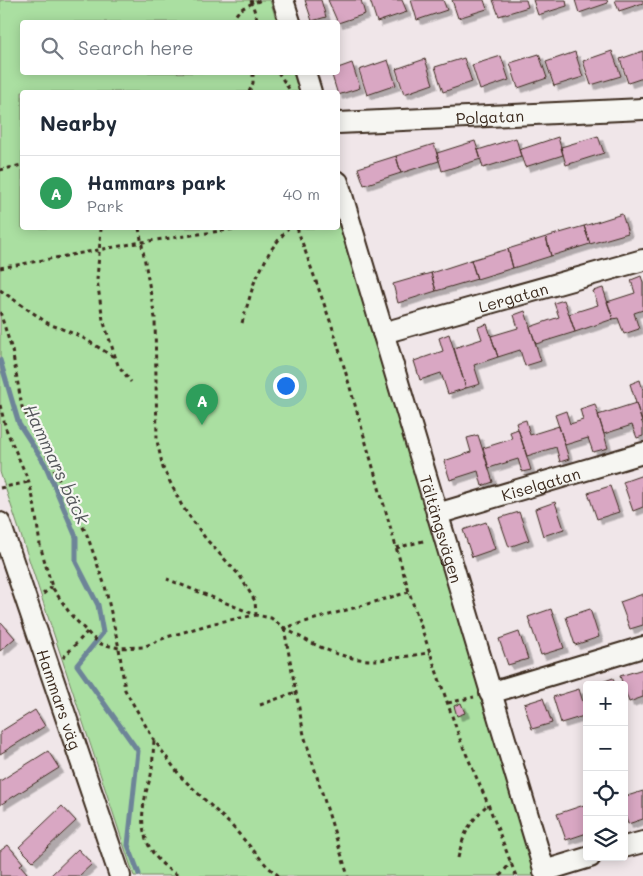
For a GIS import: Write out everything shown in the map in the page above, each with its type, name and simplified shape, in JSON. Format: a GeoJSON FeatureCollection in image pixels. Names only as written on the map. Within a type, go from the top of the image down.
{"type":"FeatureCollection","features":[{"type":"Feature","properties":{"kind":"street"},"geometry":{"type":"LineString","coordinates":[[283,0],[289,20]]}},
{"type":"Feature","properties":{"kind":"street"},"geometry":{"type":"LineString","coordinates":[[306,75],[310,90]]}},
{"type":"Feature","properties":{"kind":"street","name":"Polgatan"},"geometry":{"type":"LineString","coordinates":[[340,123],[643,109]]}},
{"type":"Feature","properties":{"kind":"street","name":"Tältängsvägen"},"geometry":{"type":"LineString","coordinates":[[340,189],[545,873]]}},
{"type":"Feature","properties":{"kind":"street","name":"Lergatan"},"geometry":{"type":"LineString","coordinates":[[383,333],[643,260]]}},
{"type":"Feature","properties":{"kind":"street","name":"Kiselgatan"},"geometry":{"type":"LineString","coordinates":[[437,514],[643,453]]}},
{"type":"Feature","properties":{"kind":"street","name":"Hammars väg"},"geometry":{"type":"LineString","coordinates":[[0,523],[120,876]]}},
{"type":"Feature","properties":{"kind":"street"},"geometry":{"type":"LineString","coordinates":[[490,693],[643,646]]}},
{"type":"Feature","properties":{"kind":"street"},"geometry":{"type":"LineString","coordinates":[[628,846],[643,842]]}},
{"type":"Feature","properties":{"kind":"street"},"geometry":{"type":"LineString","coordinates":[[545,873],[583,859]]}},
{"type":"Feature","properties":{"kind":"path"},"geometry":{"type":"LineString","coordinates":[[235,20],[242,7],[261,0]]}},
{"type":"Feature","properties":{"kind":"path"},"geometry":{"type":"LineString","coordinates":[[252,2],[257,20]]}},
{"type":"Feature","properties":{"kind":"path"},"geometry":{"type":"LineString","coordinates":[[250,90],[253,83],[253,75]]}},
{"type":"Feature","properties":{"kind":"path"},"geometry":{"type":"LineString","coordinates":[[280,75],[290,90]]}},
{"type":"Feature","properties":{"kind":"path"},"geometry":{"type":"LineString","coordinates":[[0,170],[20,165]]}},
{"type":"Feature","properties":{"kind":"path"},"geometry":{"type":"LineString","coordinates":[[101,230],[98,280],[103,320],[118,365],[131,382]]}},
{"type":"Feature","properties":{"kind":"path"},"geometry":{"type":"LineString","coordinates":[[139,230],[155,318],[157,441],[163,468],[182,506],[206,539],[240,576],[255,601],[256,616]]}},
{"type":"Feature","properties":{"kind":"path"},"geometry":{"type":"LineString","coordinates":[[0,268],[142,242],[228,230]]}},
{"type":"Feature","properties":{"kind":"path"},"geometry":{"type":"LineString","coordinates":[[242,323],[254,283],[270,251],[286,230]]}},
{"type":"Feature","properties":{"kind":"path"},"geometry":{"type":"LineString","coordinates":[[297,230],[334,332],[409,592],[461,742],[516,876]]}},
{"type":"Feature","properties":{"kind":"path"},"geometry":{"type":"LineString","coordinates":[[0,290],[49,324],[80,336],[115,358]]}},
{"type":"Feature","properties":{"kind":"path"},"geometry":{"type":"LineString","coordinates":[[0,312],[12,350],[22,407],[87,535],[106,586],[119,648],[125,690],[154,740],[180,777],[231,825],[266,866],[279,876]]}},
{"type":"Feature","properties":{"kind":"path"},"geometry":{"type":"LineString","coordinates":[[0,405],[6,428],[29,482],[40,545],[52,587],[71,615],[93,638],[101,644],[119,648],[143,647],[214,623],[256,616]]}},
{"type":"Feature","properties":{"kind":"path"},"geometry":{"type":"LineString","coordinates":[[0,488],[29,482]]}},
{"type":"Feature","properties":{"kind":"path"},"geometry":{"type":"LineString","coordinates":[[396,548],[443,535]]}},
{"type":"Feature","properties":{"kind":"path"},"geometry":{"type":"LineString","coordinates":[[167,579],[256,616],[271,618],[284,628],[317,647],[340,654],[371,660],[430,653]]}},
{"type":"Feature","properties":{"kind":"path"},"geometry":{"type":"LineString","coordinates":[[284,628],[409,592]]}},
{"type":"Feature","properties":{"kind":"path"},"geometry":{"type":"LineString","coordinates":[[284,628],[304,735],[348,876]]}},
{"type":"Feature","properties":{"kind":"path"},"geometry":{"type":"LineString","coordinates":[[51,671],[87,632]]}},
{"type":"Feature","properties":{"kind":"path"},"geometry":{"type":"LineString","coordinates":[[260,705],[296,692]]}},
{"type":"Feature","properties":{"kind":"path"},"geometry":{"type":"LineString","coordinates":[[448,703],[490,693]]}},
{"type":"Feature","properties":{"kind":"path"},"geometry":{"type":"LineString","coordinates":[[154,740],[151,775],[144,799],[142,820],[146,840],[154,856],[166,869],[179,876]]}},
{"type":"Feature","properties":{"kind":"path"},"geometry":{"type":"LineString","coordinates":[[458,858],[462,836],[474,818],[488,804]]}},
{"type":"Feature","properties":{"kind":"path"},"geometry":{"type":"LineString","coordinates":[[500,876],[511,862]]}},
{"type":"Feature","properties":{"kind":"green space"},"geometry":{"type":"Polygon","coordinates":[[[0,0],[270,0],[276,20],[20,20],[20,75],[294,75],[298,90],[20,90],[20,230],[340,230],[340,210],[540,876],[134,876],[0,472],[0,0]]]}},
{"type":"Feature","properties":{"kind":"building"},"geometry":{"type":"Polygon","coordinates":[[[305,0],[321,0],[326,17],[312,20],[305,0]]]}},
{"type":"Feature","properties":{"kind":"building"},"geometry":{"type":"Polygon","coordinates":[[[328,0],[361,0],[365,14],[340,22],[340,20],[337,20],[328,0]]]}},
{"type":"Feature","properties":{"kind":"building"},"geometry":{"type":"Polygon","coordinates":[[[370,0],[402,0],[407,12],[377,22],[370,0]]]}},
{"type":"Feature","properties":{"kind":"building"},"geometry":{"type":"Polygon","coordinates":[[[411,0],[443,0],[447,10],[417,20],[411,0]]]}},
{"type":"Feature","properties":{"kind":"building"},"geometry":{"type":"Polygon","coordinates":[[[452,0],[484,0],[487,9],[458,18],[452,0]]]}},
{"type":"Feature","properties":{"kind":"building"},"geometry":{"type":"Polygon","coordinates":[[[493,0],[526,0],[528,7],[499,16],[493,0]]]}},
{"type":"Feature","properties":{"kind":"building"},"geometry":{"type":"Polygon","coordinates":[[[533,0],[566,0],[567,6],[538,15],[533,0]]]}},
{"type":"Feature","properties":{"kind":"building"},"geometry":{"type":"Polygon","coordinates":[[[575,0],[607,0],[608,3],[579,13],[575,0]]]}},
{"type":"Feature","properties":{"kind":"building"},"geometry":{"type":"Polygon","coordinates":[[[615,0],[643,0],[643,3],[619,11],[615,0]]]}},
{"type":"Feature","properties":{"kind":"building"},"geometry":{"type":"Polygon","coordinates":[[[612,51],[621,76],[591,85],[583,61],[612,51]]]}},
{"type":"Feature","properties":{"kind":"building"},"geometry":{"type":"Polygon","coordinates":[[[643,51],[643,78],[628,83],[620,59],[643,51]]]}},
{"type":"Feature","properties":{"kind":"building"},"geometry":{"type":"Polygon","coordinates":[[[575,52],[583,77],[554,86],[546,62],[575,52]]]}},
{"type":"Feature","properties":{"kind":"building"},"geometry":{"type":"Polygon","coordinates":[[[539,54],[547,78],[518,88],[510,63],[539,54]]]}},
{"type":"Feature","properties":{"kind":"building"},"geometry":{"type":"Polygon","coordinates":[[[501,56],[509,80],[480,90],[472,65],[501,56]]]}},
{"type":"Feature","properties":{"kind":"building"},"geometry":{"type":"Polygon","coordinates":[[[464,58],[472,82],[443,92],[435,67],[464,58]]]}},
{"type":"Feature","properties":{"kind":"building"},"geometry":{"type":"Polygon","coordinates":[[[425,59],[433,84],[404,94],[396,69],[425,59]]]}},
{"type":"Feature","properties":{"kind":"building"},"geometry":{"type":"Polygon","coordinates":[[[388,60],[396,85],[367,95],[359,70],[388,60]]]}},
{"type":"Feature","properties":{"kind":"building"},"geometry":{"type":"Polygon","coordinates":[[[352,63],[360,88],[340,94],[340,90],[336,90],[332,75],[340,75],[340,67],[352,63]]]}},
{"type":"Feature","properties":{"kind":"building"},"geometry":{"type":"Polygon","coordinates":[[[598,136],[604,153],[566,165],[561,147],[598,136]]]}},
{"type":"Feature","properties":{"kind":"building"},"geometry":{"type":"Polygon","coordinates":[[[558,137],[563,155],[525,167],[519,150],[558,137]]]}},
{"type":"Feature","properties":{"kind":"building"},"geometry":{"type":"Polygon","coordinates":[[[516,138],[521,156],[483,168],[478,150],[516,138]]]}},
{"type":"Feature","properties":{"kind":"building"},"geometry":{"type":"Polygon","coordinates":[[[475,141],[481,159],[442,171],[437,153],[475,141]]]}},
{"type":"Feature","properties":{"kind":"building"},"geometry":{"type":"Polygon","coordinates":[[[434,144],[439,161],[401,173],[396,156],[434,144]]]}},
{"type":"Feature","properties":{"kind":"building"},"geometry":{"type":"Polygon","coordinates":[[[396,156],[401,173],[364,185],[358,168],[396,156]]]}},
{"type":"Feature","properties":{"kind":"building"},"geometry":{"type":"Polygon","coordinates":[[[622,214],[628,233],[590,244],[584,226],[622,214]]]}},
{"type":"Feature","properties":{"kind":"building"},"geometry":{"type":"Polygon","coordinates":[[[584,226],[590,244],[551,256],[546,237],[584,226]]]}},
{"type":"Feature","properties":{"kind":"building"},"geometry":{"type":"Polygon","coordinates":[[[546,237],[551,256],[513,268],[508,249],[546,237]]]}},
{"type":"Feature","properties":{"kind":"building"},"geometry":{"type":"Polygon","coordinates":[[[508,249],[513,268],[477,279],[471,260],[508,249]]]}},
{"type":"Feature","properties":{"kind":"building"},"geometry":{"type":"Polygon","coordinates":[[[471,260],[477,279],[436,291],[431,273],[471,260]]]}},
{"type":"Feature","properties":{"kind":"building"},"geometry":{"type":"Polygon","coordinates":[[[431,273],[436,291],[398,303],[393,284],[431,273]]]}},
{"type":"Feature","properties":{"kind":"building"},"geometry":{"type":"Polygon","coordinates":[[[641,276],[643,282],[643,310],[634,313],[639,329],[624,334],[618,318],[613,319],[607,302],[635,293],[631,280],[641,276]]]}},
{"type":"Feature","properties":{"kind":"building"},"geometry":{"type":"Polygon","coordinates":[[[603,288],[613,319],[575,332],[569,314],[598,305],[593,291],[603,288]]]}},
{"type":"Feature","properties":{"kind":"building"},"geometry":{"type":"Polygon","coordinates":[[[564,300],[575,332],[536,344],[530,327],[559,317],[554,303],[564,300]]]}},
{"type":"Feature","properties":{"kind":"building"},"geometry":{"type":"Polygon","coordinates":[[[525,311],[541,361],[525,366],[520,350],[498,357],[491,336],[518,328],[514,315],[525,311]]]}},
{"type":"Feature","properties":{"kind":"building"},"geometry":{"type":"Polygon","coordinates":[[[487,324],[498,357],[474,365],[480,384],[466,388],[454,348],[482,339],[478,327],[487,324]]]}},
{"type":"Feature","properties":{"kind":"building"},"geometry":{"type":"Polygon","coordinates":[[[449,334],[466,388],[448,394],[441,373],[420,380],[414,361],[443,351],[439,338],[449,334]]]}},
{"type":"Feature","properties":{"kind":"building"},"geometry":{"type":"Polygon","coordinates":[[[640,380],[643,390],[642,422],[630,384],[640,380]]]}},
{"type":"Feature","properties":{"kind":"building"},"geometry":{"type":"Polygon","coordinates":[[[636,403],[643,425],[643,436],[637,438],[632,425],[604,434],[598,415],[636,403]]]}},
{"type":"Feature","properties":{"kind":"building"},"geometry":{"type":"Polygon","coordinates":[[[595,404],[608,448],[593,452],[588,438],[565,445],[555,415],[566,411],[570,424],[583,420],[580,409],[595,404]]]}},
{"type":"Feature","properties":{"kind":"building"},"geometry":{"type":"Polygon","coordinates":[[[526,420],[530,435],[559,426],[569,459],[560,462],[556,447],[527,456],[516,423],[526,420]]]}},
{"type":"Feature","properties":{"kind":"building"},"geometry":{"type":"Polygon","coordinates":[[[518,429],[531,470],[522,472],[518,459],[489,468],[483,448],[512,439],[510,432],[518,429]]]}},
{"type":"Feature","properties":{"kind":"building"},"geometry":{"type":"Polygon","coordinates":[[[478,435],[493,482],[482,486],[478,471],[450,480],[444,461],[471,452],[467,438],[478,435]]]}},
{"type":"Feature","properties":{"kind":"building"},"geometry":{"type":"Polygon","coordinates":[[[643,475],[643,507],[633,511],[623,482],[643,475]]]}},
{"type":"Feature","properties":{"kind":"building"},"geometry":{"type":"Polygon","coordinates":[[[610,486],[619,512],[597,519],[588,493],[610,486]]]}},
{"type":"Feature","properties":{"kind":"building"},"geometry":{"type":"Polygon","coordinates":[[[555,502],[564,529],[543,536],[535,509],[555,502]]]}},
{"type":"Feature","properties":{"kind":"building"},"geometry":{"type":"Polygon","coordinates":[[[519,512],[529,540],[509,547],[499,518],[519,512]]]}},
{"type":"Feature","properties":{"kind":"building"},"geometry":{"type":"Polygon","coordinates":[[[486,522],[495,549],[472,557],[463,530],[486,522]]]}},
{"type":"Feature","properties":{"kind":"building"},"geometry":{"type":"Polygon","coordinates":[[[643,594],[643,625],[630,629],[620,602],[643,594]]]}},
{"type":"Feature","properties":{"kind":"building"},"geometry":{"type":"Polygon","coordinates":[[[551,609],[564,648],[541,655],[528,617],[551,609]]]}},
{"type":"Feature","properties":{"kind":"building"},"geometry":{"type":"Polygon","coordinates":[[[590,609],[599,637],[575,645],[566,617],[590,609]]]}},
{"type":"Feature","properties":{"kind":"building"},"geometry":{"type":"Polygon","coordinates":[[[2,623],[15,638],[0,651],[0,625],[2,623]]]}},
{"type":"Feature","properties":{"kind":"building"},"geometry":{"type":"Polygon","coordinates":[[[519,632],[528,659],[508,665],[499,639],[519,632]]]}},
{"type":"Feature","properties":{"kind":"building"},"geometry":{"type":"Polygon","coordinates":[[[643,669],[643,697],[629,702],[628,681],[622,681],[620,676],[643,669]]]}},
{"type":"Feature","properties":{"kind":"building"},"geometry":{"type":"Polygon","coordinates":[[[579,689],[583,702],[583,716],[561,723],[553,697],[579,689]]]}},
{"type":"Feature","properties":{"kind":"building"},"geometry":{"type":"Polygon","coordinates":[[[543,698],[552,723],[532,729],[524,704],[543,698]]]}},
{"type":"Feature","properties":{"kind":"building"},"geometry":{"type":"Polygon","coordinates":[[[461,703],[465,713],[457,716],[454,706],[461,703]]]}},
{"type":"Feature","properties":{"kind":"building"},"geometry":{"type":"Polygon","coordinates":[[[35,710],[45,726],[0,754],[0,732],[35,710]]]}},
{"type":"Feature","properties":{"kind":"building"},"geometry":{"type":"Polygon","coordinates":[[[48,751],[59,768],[0,805],[0,781],[48,751]]]}},
{"type":"Feature","properties":{"kind":"building"},"geometry":{"type":"Polygon","coordinates":[[[643,791],[643,819],[628,824],[628,816],[628,796],[643,791]]]}},
{"type":"Feature","properties":{"kind":"building"},"geometry":{"type":"Polygon","coordinates":[[[583,805],[583,834],[566,840],[557,814],[583,805]]]}},
{"type":"Feature","properties":{"kind":"building"},"geometry":{"type":"Polygon","coordinates":[[[62,806],[76,821],[33,861],[19,847],[62,806]]]}},
{"type":"Feature","properties":{"kind":"building"},"geometry":{"type":"Polygon","coordinates":[[[8,845],[23,863],[20,865],[27,873],[23,876],[0,876],[0,851],[8,845]]]}},
{"type":"Feature","properties":{"kind":"building"},"geometry":{"type":"Polygon","coordinates":[[[78,849],[92,864],[79,876],[50,876],[78,849]]]}},
{"type":"Feature","properties":{"kind":"waterway","name":"Hammars bäck"},"geometry":{"type":"LineString","coordinates":[[0,360],[19,424],[45,464],[76,537],[76,562],[98,605],[103,633],[77,665],[138,751],[128,845],[139,874]]}},
{"type":"Feature","properties":{"kind":"place","name":"Hammars park"},"geometry":{"type":"Point","coordinates":[202,425]}}]}
